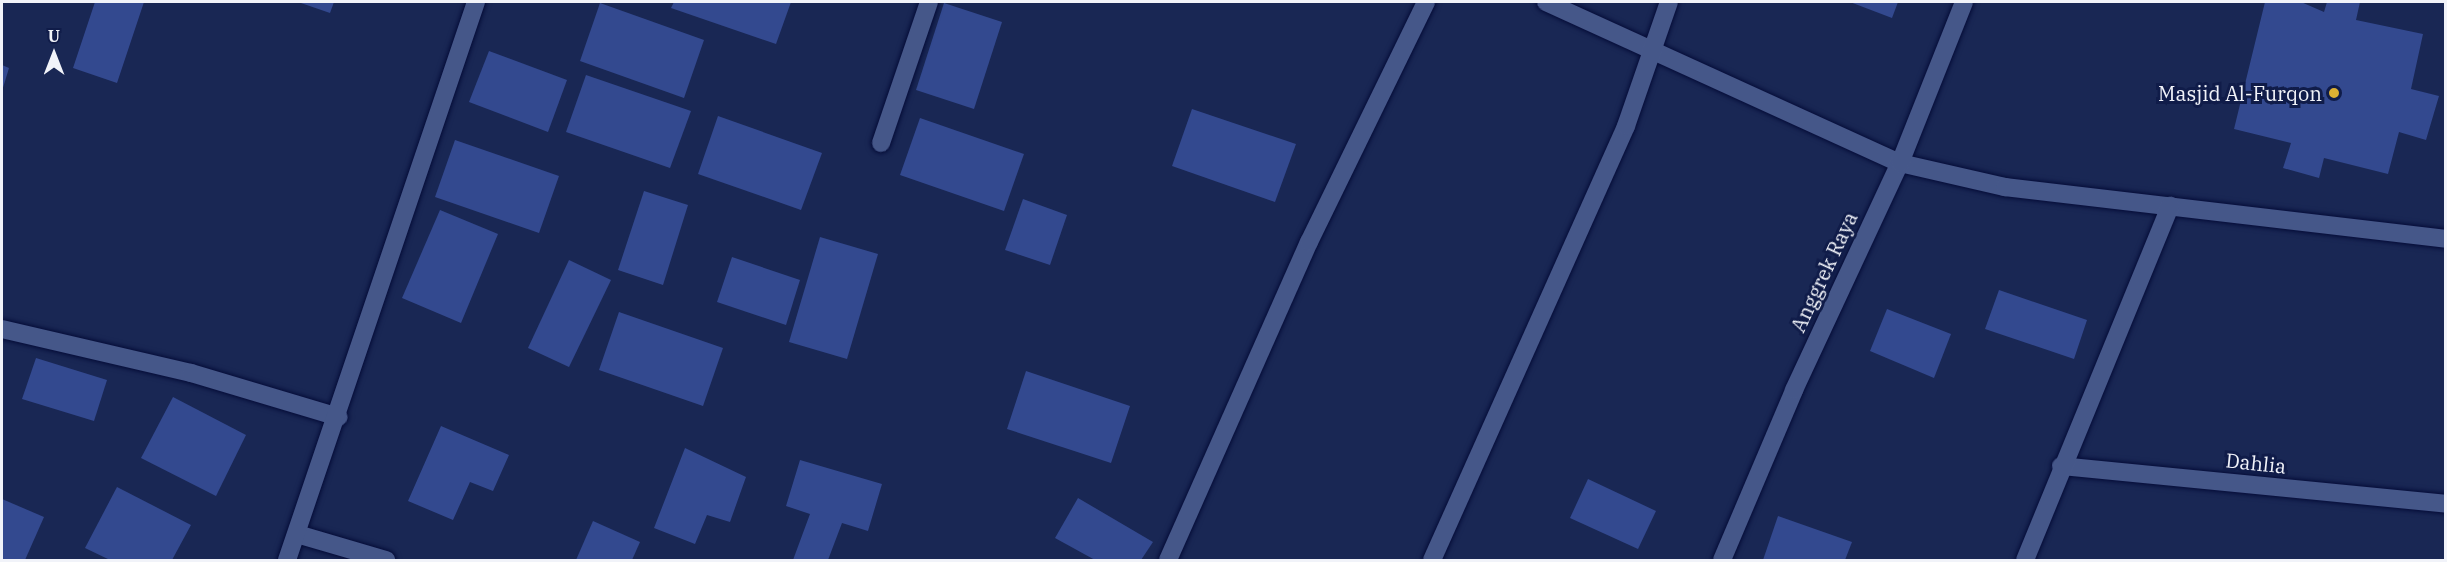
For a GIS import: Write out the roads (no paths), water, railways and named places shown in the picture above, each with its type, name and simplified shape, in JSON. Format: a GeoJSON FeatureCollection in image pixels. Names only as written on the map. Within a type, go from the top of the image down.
{"type":"FeatureCollection","features":[{"type":"Feature","properties":{"kind":"street"},"geometry":{"type":"LineString","coordinates":[[287,561],[339,417],[477,2]]}},
{"type":"Feature","properties":{"kind":"street"},"geometry":{"type":"LineString","coordinates":[[881,143],[929,2]]}},
{"type":"Feature","properties":{"kind":"street"},"geometry":{"type":"LineString","coordinates":[[1168,561],[1310,242],[1426,2]]}},
{"type":"Feature","properties":{"kind":"street"},"geometry":{"type":"LineString","coordinates":[[1546,2],[1900,163],[2005,187],[2445,238]]}},
{"type":"Feature","properties":{"kind":"street"},"geometry":{"type":"LineString","coordinates":[[1432,561],[1626,126],[1669,2]]}},
{"type":"Feature","properties":{"kind":"street","name":"Anggrek Raya"},"geometry":{"type":"LineString","coordinates":[[1722,561],[1794,390],[1900,163],[1964,2]]}},
{"type":"Feature","properties":{"kind":"street"},"geometry":{"type":"LineString","coordinates":[[2025,561],[2061,466],[2170,206]]}},
{"type":"Feature","properties":{"kind":"street"},"geometry":{"type":"LineString","coordinates":[[2,329],[191,373],[339,417]]}},
{"type":"Feature","properties":{"kind":"street","name":"Dahlia"},"geometry":{"type":"LineString","coordinates":[[2061,466],[2445,504]]}},
{"type":"Feature","properties":{"kind":"street"},"geometry":{"type":"LineString","coordinates":[[297,534],[386,561]]}},
{"type":"Feature","properties":{"kind":"place","name":"Masjid Al-Furqon"},"geometry":{"type":"Point","coordinates":[2334,93]}}]}
